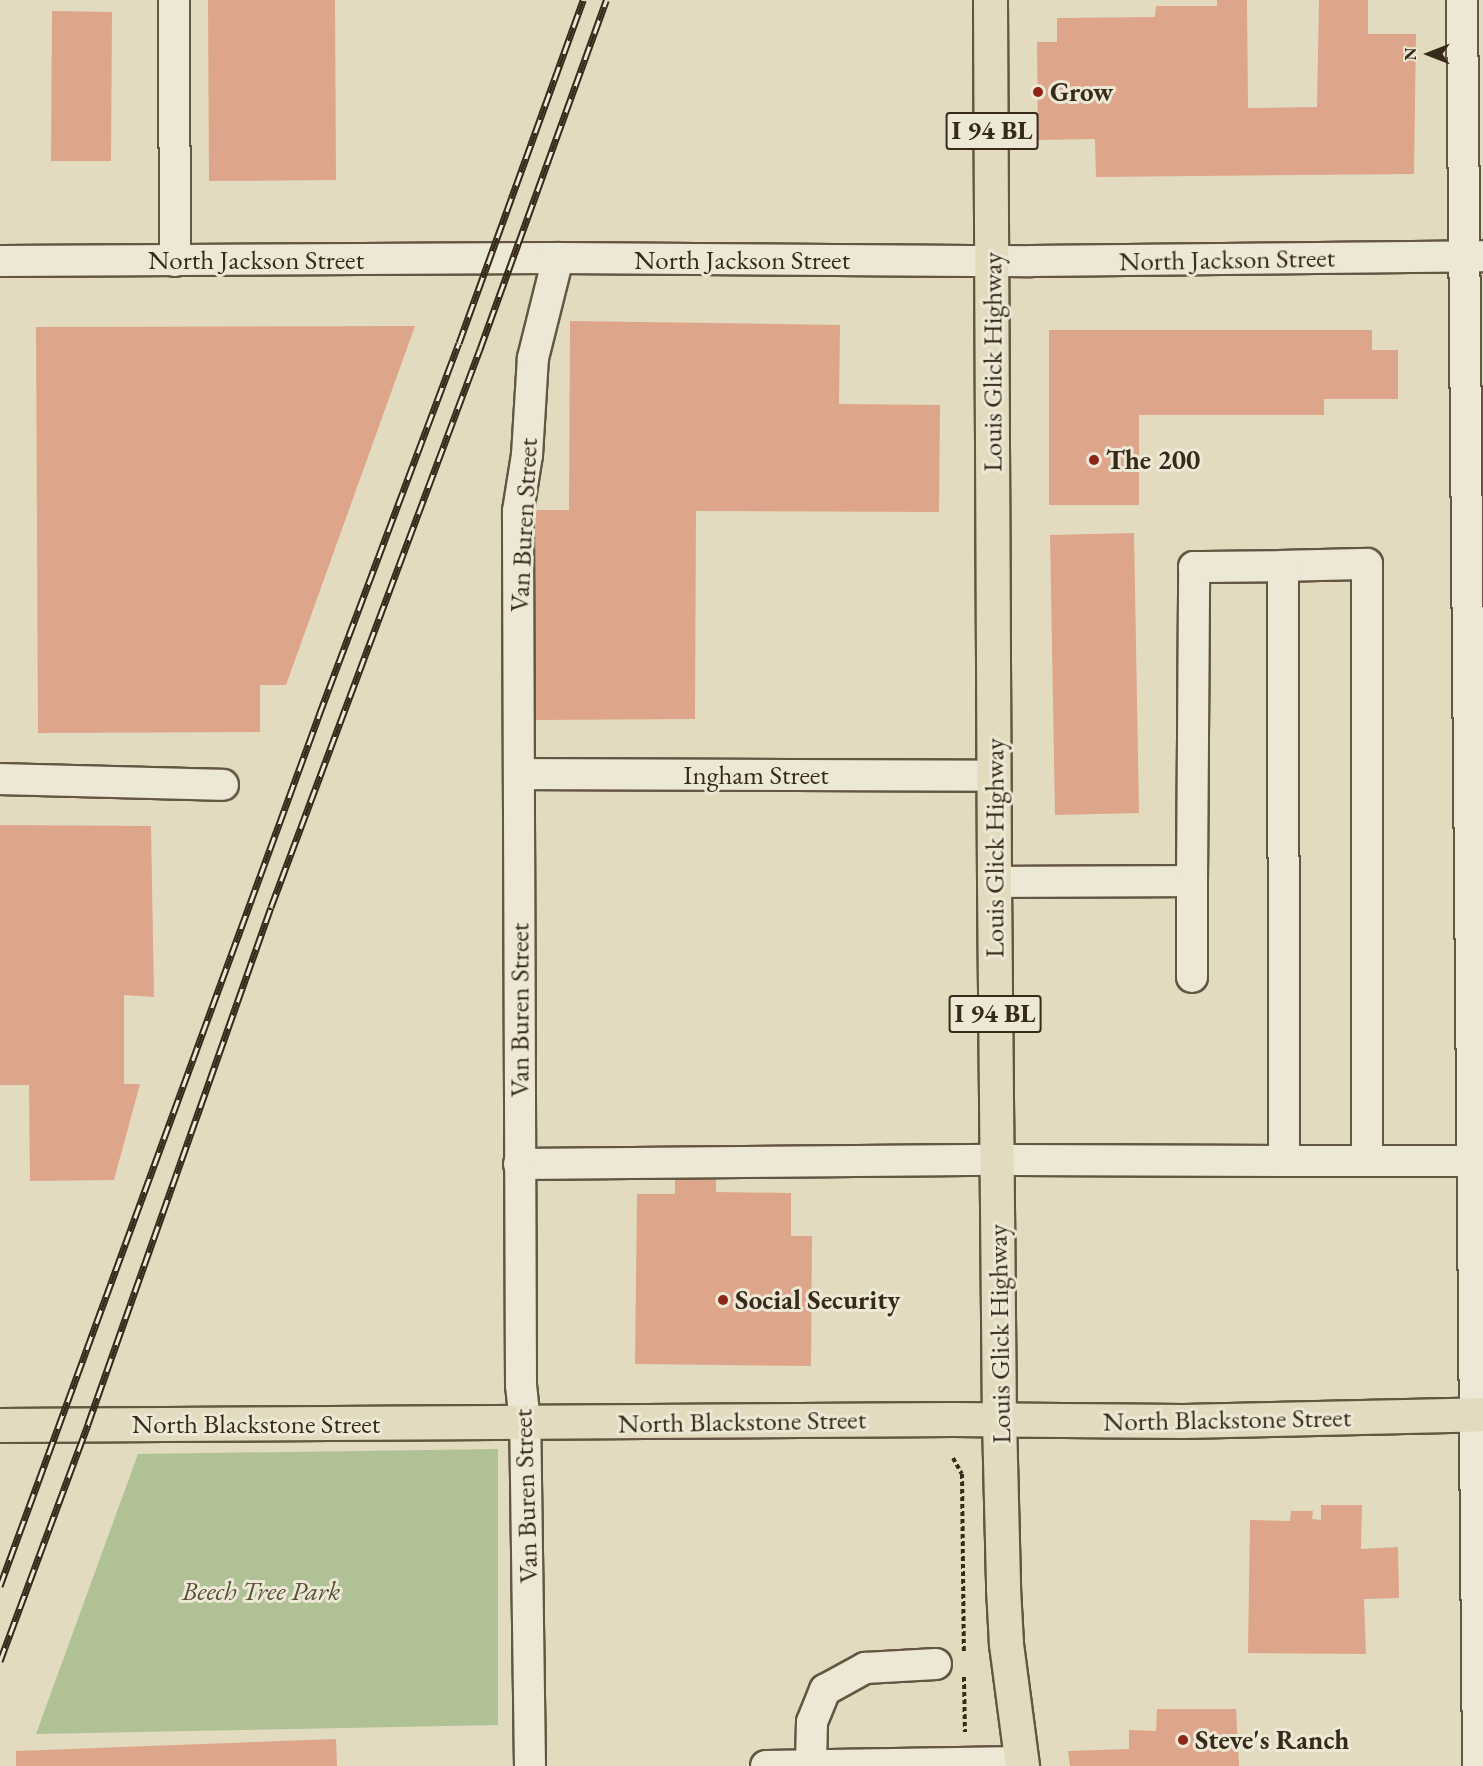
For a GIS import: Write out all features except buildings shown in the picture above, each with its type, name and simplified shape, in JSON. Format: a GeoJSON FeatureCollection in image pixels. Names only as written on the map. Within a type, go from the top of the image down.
{"type":"FeatureCollection","features":[{"type":"Feature","properties":{"kind":"main road","name":"Louis Glick Highway"},"geometry":{"type":"LineString","coordinates":[[990,0],[999,1419],[1003,1599],[1021,1764]]}},
{"type":"Feature","properties":{"kind":"main road","name":"North Blackstone Street"},"geometry":{"type":"LineString","coordinates":[[0,1425],[999,1419],[1183,1421],[1478,1414]]}},
{"type":"Feature","properties":{"kind":"street"},"geometry":{"type":"LineString","coordinates":[[174,0],[175,261]]}},
{"type":"Feature","properties":{"kind":"street"},"geometry":{"type":"LineString","coordinates":[[1462,0],[1474,256],[1477,970],[1473,1161],[1478,1225],[1478,1766]]}},
{"type":"Feature","properties":{"kind":"street","name":"North Jackson Street"},"geometry":{"type":"LineString","coordinates":[[0,261],[558,258],[991,261],[1474,256]]}},
{"type":"Feature","properties":{"kind":"street","name":"Van Buren Street"},"geometry":{"type":"LineString","coordinates":[[530,1766],[525,1423],[521,1385],[518,511],[527,455],[533,358],[558,258]]}},
{"type":"Feature","properties":{"kind":"street"},"geometry":{"type":"LineString","coordinates":[[1192,977],[1194,567],[1367,564],[1367,1161]]}},
{"type":"Feature","properties":{"kind":"street"},"geometry":{"type":"LineString","coordinates":[[1283,566],[1284,1161]]}},
{"type":"Feature","properties":{"kind":"street","name":"Ingham Street"},"geometry":{"type":"LineString","coordinates":[[519,774],[994,776]]}},
{"type":"Feature","properties":{"kind":"street"},"geometry":{"type":"LineString","coordinates":[[0,778],[223,785]]}},
{"type":"Feature","properties":{"kind":"street"},"geometry":{"type":"LineString","coordinates":[[994,882],[1192,881]]}},
{"type":"Feature","properties":{"kind":"street"},"geometry":{"type":"LineString","coordinates":[[519,1164],[997,1160],[1473,1161]]}},
{"type":"Feature","properties":{"kind":"street"},"geometry":{"type":"LineString","coordinates":[[811,1765],[812,1722],[825,1690],[865,1668],[955,1664]]}},
{"type":"Feature","properties":{"kind":"street"},"geometry":{"type":"LineString","coordinates":[[766,1766],[965,1762],[1021,1764]]}},
{"type":"Feature","properties":{"kind":"path"},"geometry":{"type":"LineString","coordinates":[[953,1458],[962,1474],[955,1664],[965,1762]]}},
{"type":"Feature","properties":{"kind":"green space","name":"Beech Tree Park"},"geometry":{"type":"Polygon","coordinates":[[[498,1449],[498,1725],[36,1734],[138,1454],[498,1449]]]}},
{"type":"Feature","properties":{"kind":"railway"},"geometry":{"type":"LineString","coordinates":[[0,1586],[319,715],[459,343],[583,0]]}},
{"type":"Feature","properties":{"kind":"railway"},"geometry":{"type":"LineString","coordinates":[[0,1661],[88,1424],[271,907],[480,349],[606,0]]}},
{"type":"Feature","properties":{"kind":"place","name":"Grow"},"geometry":{"type":"Point","coordinates":[1038,92]}},
{"type":"Feature","properties":{"kind":"place","name":"The 200"},"geometry":{"type":"Point","coordinates":[1094,460]}},
{"type":"Feature","properties":{"kind":"place","name":"Social Security"},"geometry":{"type":"Point","coordinates":[723,1300]}},
{"type":"Feature","properties":{"kind":"place","name":"Steve's Ranch"},"geometry":{"type":"Point","coordinates":[1183,1740]}}]}
